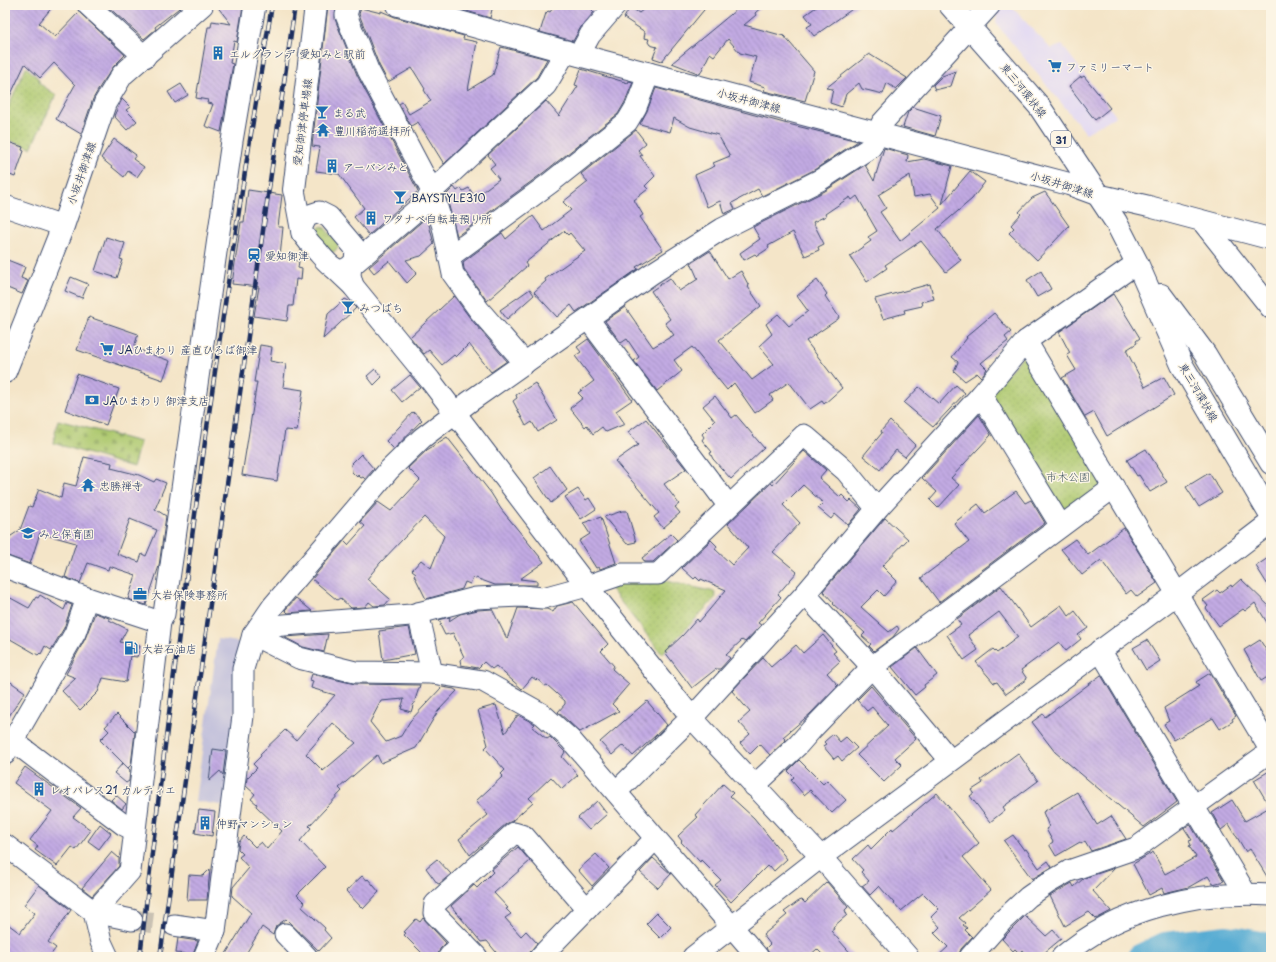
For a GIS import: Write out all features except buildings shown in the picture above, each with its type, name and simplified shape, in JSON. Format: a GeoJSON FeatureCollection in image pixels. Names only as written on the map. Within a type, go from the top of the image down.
{"type":"FeatureCollection","features":[{"type":"Feature","properties":{"kind":"main road","name":"小坂井御津線"},"geometry":{"type":"LineString","coordinates":[[5,372],[63,226],[105,103],[122,75],[145,57],[202,5]]}},
{"type":"Feature","properties":{"kind":"main road","name":"愛知御津停車場線"},"geometry":{"type":"LineString","coordinates":[[295,197],[316,5]]}},
{"type":"Feature","properties":{"kind":"main road","name":"小坂井御津線"},"geometry":{"type":"LineString","coordinates":[[398,5],[573,53],[1069,184],[1099,195]]}},
{"type":"Feature","properties":{"kind":"main road","name":"東三河環状線"},"geometry":{"type":"LineString","coordinates":[[950,5],[1039,106],[1116,222],[1137,263],[1182,365],[1271,516]]}},
{"type":"Feature","properties":{"kind":"main road","name":"東三河環状線"},"geometry":{"type":"LineString","coordinates":[[1137,263],[1205,354],[1271,463]]}},
{"type":"Feature","properties":{"kind":"street"},"geometry":{"type":"LineString","coordinates":[[88,5],[145,57]]}},
{"type":"Feature","properties":{"kind":"street"},"geometry":{"type":"LineString","coordinates":[[94,912],[130,871],[160,622],[164,614],[232,141],[255,5]]}},
{"type":"Feature","properties":{"kind":"street"},"geometry":{"type":"LineString","coordinates":[[348,5],[346,15],[368,70],[432,191],[453,274],[479,310],[525,363]]}},
{"type":"Feature","properties":{"kind":"street"},"geometry":{"type":"LineString","coordinates":[[351,264],[426,202],[432,191],[546,85],[616,5]]}},
{"type":"Feature","properties":{"kind":"street"},"geometry":{"type":"LineString","coordinates":[[204,957],[215,931],[243,716],[243,669],[256,631],[273,606],[388,470],[422,438],[651,274],[722,229],[820,180],[871,147],[882,123],[990,5]]}},
{"type":"Feature","properties":{"kind":"street"},"geometry":{"type":"LineString","coordinates":[[449,257],[550,183],[627,122],[636,107],[649,73]]}},
{"type":"Feature","properties":{"kind":"street"},"geometry":{"type":"LineString","coordinates":[[1099,195],[1147,206],[1271,239]]}},
{"type":"Feature","properties":{"kind":"street"},"geometry":{"type":"LineString","coordinates":[[295,197],[306,210],[318,212],[329,217],[351,264],[456,413],[587,586],[692,718],[821,857],[908,957]]}},
{"type":"Feature","properties":{"kind":"street"},"geometry":{"type":"LineString","coordinates":[[295,197],[302,233],[351,264]]}},
{"type":"Feature","properties":{"kind":"street"},"geometry":{"type":"LineString","coordinates":[[5,206],[63,226]]}},
{"type":"Feature","properties":{"kind":"street"},"geometry":{"type":"LineString","coordinates":[[302,233],[302,226],[307,216],[318,212]]}},
{"type":"Feature","properties":{"kind":"street"},"geometry":{"type":"LineString","coordinates":[[1202,221],[1271,308]]}},
{"type":"Feature","properties":{"kind":"street"},"geometry":{"type":"LineString","coordinates":[[616,792],[692,718],[805,594],[877,509],[981,395],[1026,341],[1137,263]]}},
{"type":"Feature","properties":{"kind":"street"},"geometry":{"type":"LineString","coordinates":[[588,319],[728,506]]}},
{"type":"Feature","properties":{"kind":"street"},"geometry":{"type":"LineString","coordinates":[[970,957],[1002,921],[1028,897],[1048,883],[1069,871],[1136,848],[1271,751],[1026,341]]}},
{"type":"Feature","properties":{"kind":"street"},"geometry":{"type":"LineString","coordinates":[[981,395],[1061,526]]}},
{"type":"Feature","properties":{"kind":"street"},"geometry":{"type":"LineString","coordinates":[[256,631],[418,613],[476,598],[522,596],[543,598],[587,586],[622,574],[658,574],[804,435],[846,471],[877,509]]}},
{"type":"Feature","properties":{"kind":"street"},"geometry":{"type":"LineString","coordinates":[[754,786],[798,745],[872,667],[1114,487]]}},
{"type":"Feature","properties":{"kind":"street"},"geometry":{"type":"LineString","coordinates":[[693,957],[821,857],[950,760],[1177,594],[1271,522]]}},
{"type":"Feature","properties":{"kind":"street"},"geometry":{"type":"LineString","coordinates":[[5,567],[86,598],[160,622]]}},
{"type":"Feature","properties":{"kind":"street"},"geometry":{"type":"LineString","coordinates":[[805,594],[872,667],[950,760]]}},
{"type":"Feature","properties":{"kind":"street"},"geometry":{"type":"LineString","coordinates":[[86,598],[75,633],[9,748],[124,825],[134,830]]}},
{"type":"Feature","properties":{"kind":"street"},"geometry":{"type":"LineString","coordinates":[[418,613],[432,673]]}},
{"type":"Feature","properties":{"kind":"street"},"geometry":{"type":"LineString","coordinates":[[256,631],[299,658],[355,672],[432,673],[483,681],[542,714],[570,739],[758,957]]}},
{"type":"Feature","properties":{"kind":"street"},"geometry":{"type":"LineString","coordinates":[[1100,650],[1195,806],[1246,894]]}},
{"type":"Feature","properties":{"kind":"street"},"geometry":{"type":"LineString","coordinates":[[477,957],[456,950],[434,913],[435,904],[514,833],[524,836],[587,909]]}},
{"type":"Feature","properties":{"kind":"street"},"geometry":{"type":"LineString","coordinates":[[540,957],[655,839]]}},
{"type":"Feature","properties":{"kind":"street"},"geometry":{"type":"LineString","coordinates":[[5,845],[94,912],[132,920]]}},
{"type":"Feature","properties":{"kind":"street"},"geometry":{"type":"LineString","coordinates":[[1062,957],[1091,936],[1136,914],[1188,900],[1216,895],[1271,895]]}},
{"type":"Feature","properties":{"kind":"street"},"geometry":{"type":"LineString","coordinates":[[94,912],[101,942],[108,957]]}},
{"type":"Feature","properties":{"kind":"street"},"geometry":{"type":"LineString","coordinates":[[174,925],[215,931]]}},
{"type":"Feature","properties":{"kind":"street"},"geometry":{"type":"LineString","coordinates":[[285,934],[308,957]]}},
{"type":"Feature","properties":{"kind":"shaded area","name":"ファミリーマート"},"geometry":{"type":"Polygon","coordinates":[[[998,5],[1010,5],[1051,49],[1062,45],[1116,116],[1086,133],[998,26],[996,22],[998,5]]]}},
{"type":"Feature","properties":{"kind":"shaded area"},"geometry":{"type":"Polygon","coordinates":[[[218,639],[238,642],[241,650],[227,806],[195,801],[218,639]]]}},
{"type":"Feature","properties":{"kind":"green space"},"geometry":{"type":"Polygon","coordinates":[[[26,67],[38,78],[40,84],[56,95],[31,148],[5,139],[5,114],[26,67]]]}},
{"type":"Feature","properties":{"kind":"green space"},"geometry":{"type":"Polygon","coordinates":[[[323,226],[340,245],[334,252],[331,252],[314,233],[317,228],[323,226]]]}},
{"type":"Feature","properties":{"kind":"green space","name":"市木公園"},"geometry":{"type":"Polygon","coordinates":[[[1022,357],[1029,357],[1103,480],[1100,489],[1065,514],[992,401],[992,391],[1022,357]]]}},
{"type":"Feature","properties":{"kind":"green space"},"geometry":{"type":"Polygon","coordinates":[[[58,420],[140,442],[133,467],[53,443],[58,420]]]}},
{"type":"Feature","properties":{"kind":"green space"},"geometry":{"type":"Polygon","coordinates":[[[653,578],[715,592],[716,597],[662,654],[610,588],[610,583],[653,578]]]}},
{"type":"Feature","properties":{"kind":"waterway"},"geometry":{"type":"LineString","coordinates":[[1140,957],[1165,945],[1227,938],[1271,946]]}},
{"type":"Feature","properties":{"kind":"tunnel"},"geometry":{"type":"LineString","coordinates":[[132,920],[174,925]]}},
{"type":"Feature","properties":{"kind":"railway"},"geometry":{"type":"LineString","coordinates":[[140,957],[168,719],[216,361],[272,5]]}},
{"type":"Feature","properties":{"kind":"railway"},"geometry":{"type":"LineString","coordinates":[[160,957],[295,5]]}},
{"type":"Feature","properties":{"kind":"place","name":"エルグランデ 愛知みと駅前"},"geometry":{"type":"Point","coordinates":[218,53]}},
{"type":"Feature","properties":{"kind":"place","name":"ファミリーマート"},"geometry":{"type":"Point","coordinates":[1055,66]}},
{"type":"Feature","properties":{"kind":"place","name":"まる武"},"geometry":{"type":"Point","coordinates":[322,112]}},
{"type":"Feature","properties":{"kind":"place","name":"豊川稲荷遥拝所"},"geometry":{"type":"Point","coordinates":[323,130]}},
{"type":"Feature","properties":{"kind":"place","name":"アーバンみと"},"geometry":{"type":"Point","coordinates":[332,166]}},
{"type":"Feature","properties":{"kind":"place","name":"BAYSTYLE310"},"geometry":{"type":"Point","coordinates":[400,197]}},
{"type":"Feature","properties":{"kind":"place","name":"ワタナベ自転車預り所"},"geometry":{"type":"Point","coordinates":[371,218]}},
{"type":"Feature","properties":{"kind":"place","name":"愛知御津"},"geometry":{"type":"Point","coordinates":[254,255]}},
{"type":"Feature","properties":{"kind":"place","name":"みつばち"},"geometry":{"type":"Point","coordinates":[348,307]}},
{"type":"Feature","properties":{"kind":"place","name":"JAひまわり 産直ひろば御津"},"geometry":{"type":"Point","coordinates":[107,349]}},
{"type":"Feature","properties":{"kind":"place","name":"JAひまわり 御津支店"},"geometry":{"type":"Point","coordinates":[92,400]}},
{"type":"Feature","properties":{"kind":"place","name":"忠勝禅寺"},"geometry":{"type":"Point","coordinates":[88,485]}},
{"type":"Feature","properties":{"kind":"place","name":"みと保育園"},"geometry":{"type":"Point","coordinates":[28,533]}},
{"type":"Feature","properties":{"kind":"place","name":"大岩保険事務所"},"geometry":{"type":"Point","coordinates":[140,594]}},
{"type":"Feature","properties":{"kind":"place","name":"大岩石油店"},"geometry":{"type":"Point","coordinates":[131,648]}},
{"type":"Feature","properties":{"kind":"place","name":"レオパレス21 カルティエ"},"geometry":{"type":"Point","coordinates":[39,789]}},
{"type":"Feature","properties":{"kind":"place","name":"仲野マンション"},"geometry":{"type":"Point","coordinates":[205,823]}}]}
